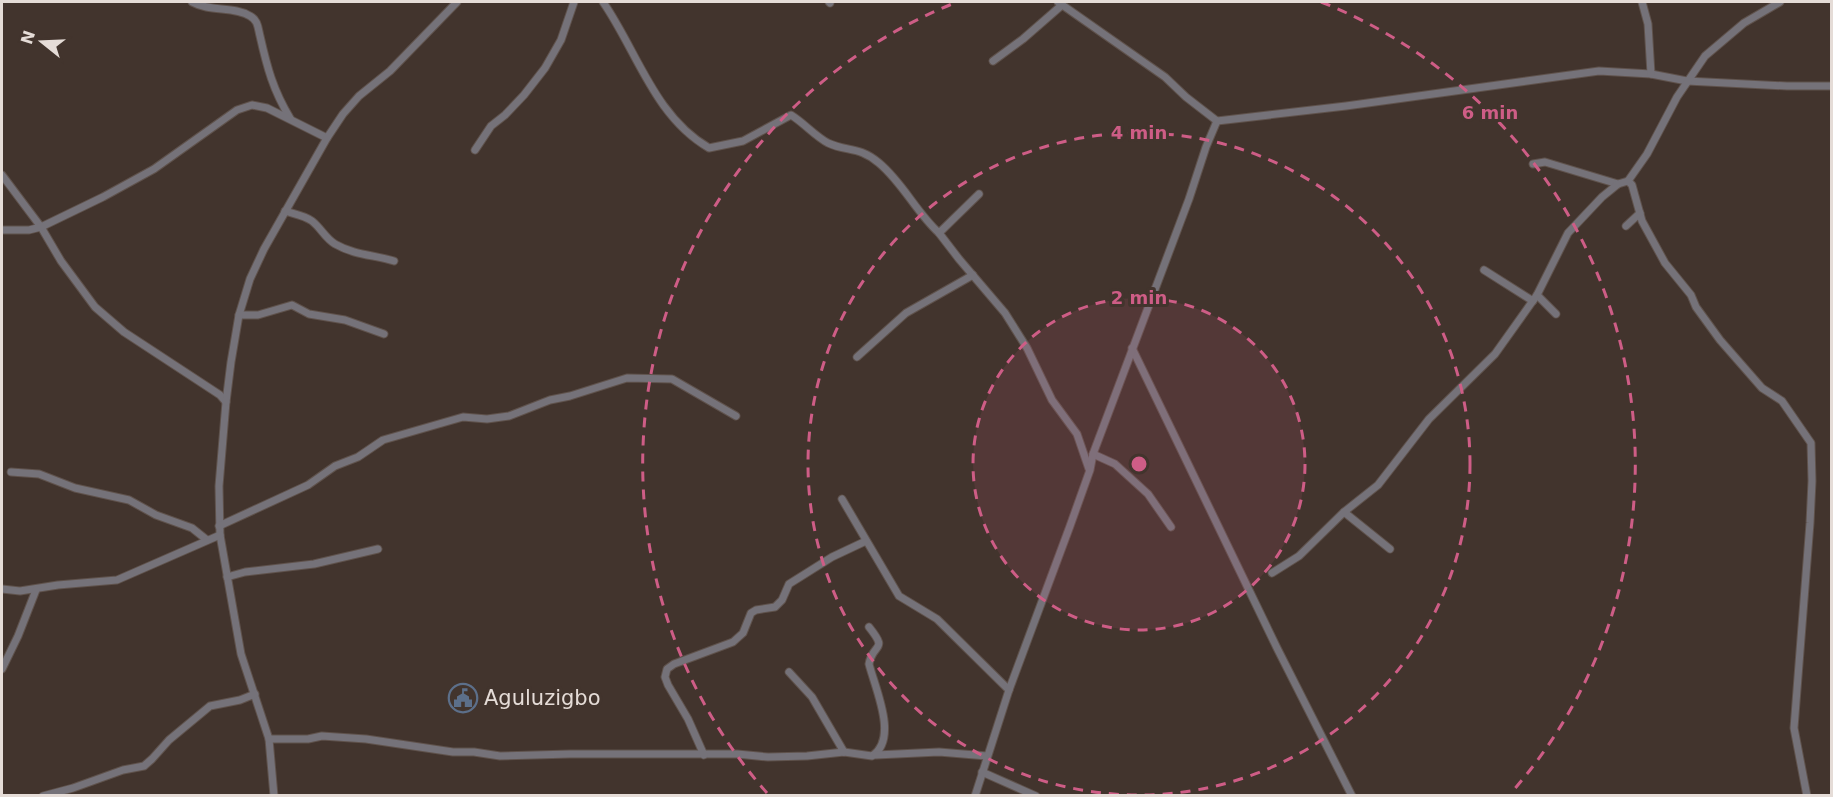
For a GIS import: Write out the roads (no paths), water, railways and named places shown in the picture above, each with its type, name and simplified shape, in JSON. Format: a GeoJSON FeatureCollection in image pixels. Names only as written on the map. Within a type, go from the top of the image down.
{"type":"FeatureCollection","features":[{"type":"Feature","properties":{"kind":"street"},"geometry":{"type":"LineString","coordinates":[[192,2],[200,6],[250,15],[257,22],[269,76],[291,120]]}},
{"type":"Feature","properties":{"kind":"street"},"geometry":{"type":"LineString","coordinates":[[274,795],[269,739],[241,654],[219,526],[219,486],[226,402],[239,315],[250,279],[285,211],[343,114],[359,96],[390,71],[457,2]]}},
{"type":"Feature","properties":{"kind":"street"},"geometry":{"type":"LineString","coordinates":[[475,150],[492,126],[524,95],[545,68],[561,40],[574,2]]}},
{"type":"Feature","properties":{"kind":"street"},"geometry":{"type":"LineString","coordinates":[[603,2],[665,108],[700,143],[713,148],[743,141],[791,115],[829,143],[857,150],[878,163],[902,186],[922,216],[939,233],[1005,313],[1027,348],[1052,400],[1077,434],[1090,470]]}},
{"type":"Feature","properties":{"kind":"street"},"geometry":{"type":"LineString","coordinates":[[1642,2],[1648,24],[1651,74]]}},
{"type":"Feature","properties":{"kind":"street"},"geometry":{"type":"LineString","coordinates":[[1272,573],[1299,556],[1344,512],[1378,485],[1429,419],[1495,354],[1535,298],[1569,233],[1602,197],[1618,184],[1628,181],[1647,153],[1687,81],[1705,56],[1744,22],[1780,2]]}},
{"type":"Feature","properties":{"kind":"street"},"geometry":{"type":"LineString","coordinates":[[993,61],[1023,39],[1060,3],[1165,77],[1217,121],[1346,106],[1599,71],[1651,74],[1687,81],[1832,86]]}},
{"type":"Feature","properties":{"kind":"street"},"geometry":{"type":"LineString","coordinates":[[2,230],[29,230],[103,197],[154,169],[237,110],[252,105],[267,108],[327,138]]}},
{"type":"Feature","properties":{"kind":"street"},"geometry":{"type":"LineString","coordinates":[[975,795],[1009,690],[1090,470],[1093,454],[1217,121]]}},
{"type":"Feature","properties":{"kind":"street"},"geometry":{"type":"LineString","coordinates":[[1533,164],[1545,162],[1618,184]]}},
{"type":"Feature","properties":{"kind":"street"},"geometry":{"type":"LineString","coordinates":[[2,175],[41,226],[62,261],[102,314],[124,332],[220,395],[226,402]]}},
{"type":"Feature","properties":{"kind":"street"},"geometry":{"type":"LineString","coordinates":[[1628,181],[1632,185],[1640,213],[1655,247],[1665,263],[1691,295],[1696,307],[1762,388],[1782,401],[1811,443],[1810,523],[1794,728],[1807,795]]}},
{"type":"Feature","properties":{"kind":"street"},"geometry":{"type":"LineString","coordinates":[[939,233],[979,194]]}},
{"type":"Feature","properties":{"kind":"street"},"geometry":{"type":"LineString","coordinates":[[285,211],[304,216],[312,221],[328,239],[352,252],[394,261]]}},
{"type":"Feature","properties":{"kind":"street"},"geometry":{"type":"LineString","coordinates":[[1626,226],[1640,213]]}},
{"type":"Feature","properties":{"kind":"street"},"geometry":{"type":"LineString","coordinates":[[1484,270],[1535,298],[1556,314]]}},
{"type":"Feature","properties":{"kind":"street"},"geometry":{"type":"LineString","coordinates":[[857,357],[906,313],[973,275]]}},
{"type":"Feature","properties":{"kind":"street"},"geometry":{"type":"LineString","coordinates":[[239,315],[258,315],[292,305],[309,314],[345,320],[384,334]]}},
{"type":"Feature","properties":{"kind":"street"},"geometry":{"type":"LineString","coordinates":[[1132,348],[1277,648],[1352,795]]}},
{"type":"Feature","properties":{"kind":"street"},"geometry":{"type":"LineString","coordinates":[[219,526],[308,485],[335,466],[358,457],[382,440],[463,417],[487,419],[510,416],[550,400],[627,378],[672,379],[736,416]]}},
{"type":"Feature","properties":{"kind":"street"},"geometry":{"type":"LineString","coordinates":[[1093,454],[1115,464],[1148,495],[1171,527]]}},
{"type":"Feature","properties":{"kind":"street"},"geometry":{"type":"LineString","coordinates":[[11,472],[39,474],[75,488],[129,500],[156,515],[192,528],[207,540]]}},
{"type":"Feature","properties":{"kind":"street"},"geometry":{"type":"LineString","coordinates":[[842,499],[899,596],[937,619],[1009,690]]}},
{"type":"Feature","properties":{"kind":"street"},"geometry":{"type":"LineString","coordinates":[[1344,512],[1390,549]]}},
{"type":"Feature","properties":{"kind":"street"},"geometry":{"type":"LineString","coordinates":[[2,589],[8,591],[36,590],[58,585],[117,580],[220,535]]}},
{"type":"Feature","properties":{"kind":"street"},"geometry":{"type":"LineString","coordinates":[[704,755],[688,719],[668,685],[665,677],[667,669],[674,664],[733,642],[743,633],[751,613],[775,607],[782,600],[789,584],[832,557],[866,541]]}},
{"type":"Feature","properties":{"kind":"street"},"geometry":{"type":"LineString","coordinates":[[227,577],[245,572],[322,563],[378,549]]}},
{"type":"Feature","properties":{"kind":"street"},"geometry":{"type":"LineString","coordinates":[[2,669],[36,590]]}},
{"type":"Feature","properties":{"kind":"street"},"geometry":{"type":"LineString","coordinates":[[869,627],[880,645],[870,658],[869,664],[886,728],[876,755]]}},
{"type":"Feature","properties":{"kind":"street"},"geometry":{"type":"LineString","coordinates":[[789,672],[812,698],[844,752]]}},
{"type":"Feature","properties":{"kind":"street"},"geometry":{"type":"LineString","coordinates":[[43,795],[73,788],[144,765],[169,740],[210,706],[255,694]]}},
{"type":"Feature","properties":{"kind":"street"},"geometry":{"type":"LineString","coordinates":[[269,739],[308,739],[322,736],[366,739],[453,753],[474,752],[500,756],[570,754],[768,757],[844,752],[866,756],[939,752],[987,756]]}},
{"type":"Feature","properties":{"kind":"street"},"geometry":{"type":"LineString","coordinates":[[982,772],[1036,795]]}},
{"type":"Feature","properties":{"kind":"place","name":"Aguluzigbo"},"geometry":{"type":"Point","coordinates":[463,698]}}]}
